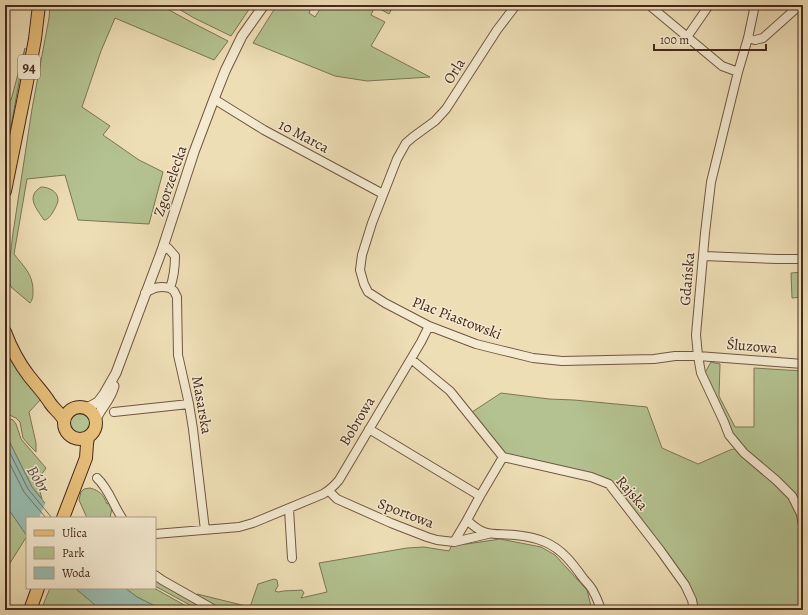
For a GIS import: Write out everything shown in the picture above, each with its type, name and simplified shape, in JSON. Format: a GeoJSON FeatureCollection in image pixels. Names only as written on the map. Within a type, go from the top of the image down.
{"type":"FeatureCollection","features":[{"type":"Feature","properties":{"kind":"main road","name":"94"},"geometry":{"type":"LineString","coordinates":[[5,191],[26,87],[39,5]]}},
{"type":"Feature","properties":{"kind":"main road"},"geometry":{"type":"LineString","coordinates":[[5,332],[11,347],[24,370],[60,413],[64,420]]}},
{"type":"Feature","properties":{"kind":"main road"},"geometry":{"type":"LineString","coordinates":[[44,394],[66,406],[73,408],[87,408],[92,413],[96,419],[96,426],[94,430],[88,437],[82,440],[74,439]]}},
{"type":"Feature","properties":{"kind":"main road"},"geometry":{"type":"LineString","coordinates":[[73,408],[67,413],[64,420],[64,429],[67,434],[77,442],[80,473]]}},
{"type":"Feature","properties":{"kind":"main road"},"geometry":{"type":"LineString","coordinates":[[63,517],[86,458],[86,444],[88,437]]}},
{"type":"Feature","properties":{"kind":"main road"},"geometry":{"type":"LineString","coordinates":[[31,606],[38,589]]}},
{"type":"Feature","properties":{"kind":"street","name":"Zgorzelecka"},"geometry":{"type":"LineString","coordinates":[[87,408],[98,402],[116,373],[162,250],[194,152],[225,72],[242,36],[264,5]]}},
{"type":"Feature","properties":{"kind":"street","name":"Orla"},"geometry":{"type":"LineString","coordinates":[[406,143],[438,119],[446,109],[497,30],[516,5]]}},
{"type":"Feature","properties":{"kind":"street"},"geometry":{"type":"LineString","coordinates":[[649,5],[722,66],[738,72]]}},
{"type":"Feature","properties":{"kind":"street"},"geometry":{"type":"LineString","coordinates":[[687,36],[709,5]]}},
{"type":"Feature","properties":{"kind":"street","name":"Gdańska"},"geometry":{"type":"LineString","coordinates":[[755,5],[711,182],[696,335],[701,373],[722,416],[729,435],[744,453],[776,480],[792,496],[801,514],[803,525]]}},
{"type":"Feature","properties":{"kind":"street"},"geometry":{"type":"LineString","coordinates":[[748,38],[756,40],[763,38],[800,5]]}},
{"type":"Feature","properties":{"kind":"street","name":"10 Marca"},"geometry":{"type":"LineString","coordinates":[[214,100],[264,130],[383,194]]}},
{"type":"Feature","properties":{"kind":"street","name":"Plac Piastowski"},"geometry":{"type":"LineString","coordinates":[[406,143],[397,159],[383,194],[362,255],[360,270],[368,292],[429,326],[476,344],[533,358],[562,361],[654,359],[675,356],[698,356]]}},
{"type":"Feature","properties":{"kind":"street"},"geometry":{"type":"LineString","coordinates":[[146,293],[158,287],[170,288],[174,277],[175,256],[168,248],[162,250]]}},
{"type":"Feature","properties":{"kind":"street"},"geometry":{"type":"LineString","coordinates":[[704,256],[803,259]]}},
{"type":"Feature","properties":{"kind":"street","name":"Masarska"},"geometry":{"type":"LineString","coordinates":[[170,288],[174,291],[177,298],[178,355],[194,434],[205,530]]}},
{"type":"Feature","properties":{"kind":"street","name":"Bobrowa"},"geometry":{"type":"LineString","coordinates":[[156,534],[239,527],[289,509],[329,491],[339,480],[429,326]]}},
{"type":"Feature","properties":{"kind":"street","name":"Śluzowa"},"geometry":{"type":"LineString","coordinates":[[698,356],[803,364]]}},
{"type":"Feature","properties":{"kind":"street"},"geometry":{"type":"LineString","coordinates":[[411,359],[450,391],[503,457],[454,542]]}},
{"type":"Feature","properties":{"kind":"street","name":"Zgorzelecka"},"geometry":{"type":"LineString","coordinates":[[96,419],[99,411],[112,394],[116,373]]}},
{"type":"Feature","properties":{"kind":"street"},"geometry":{"type":"LineString","coordinates":[[114,412],[189,404]]}},
{"type":"Feature","properties":{"kind":"street"},"geometry":{"type":"LineString","coordinates":[[369,429],[480,496]]}},
{"type":"Feature","properties":{"kind":"street","name":"Rajska"},"geometry":{"type":"LineString","coordinates":[[503,457],[591,477],[609,484],[660,550],[684,585],[692,600],[694,610]]}},
{"type":"Feature","properties":{"kind":"street"},"geometry":{"type":"LineString","coordinates":[[97,478],[103,483],[110,495],[115,514]]}},
{"type":"Feature","properties":{"kind":"street","name":"Sportowa"},"geometry":{"type":"LineString","coordinates":[[329,491],[336,499],[391,523],[427,537],[454,542]]}},
{"type":"Feature","properties":{"kind":"street"},"geometry":{"type":"LineString","coordinates":[[289,509],[292,558]]}},
{"type":"Feature","properties":{"kind":"street"},"geometry":{"type":"LineString","coordinates":[[467,520],[480,531],[489,534]]}},
{"type":"Feature","properties":{"kind":"street"},"geometry":{"type":"LineString","coordinates":[[454,542],[489,534],[517,535],[546,542],[557,549],[570,562],[594,591],[601,610]]}},
{"type":"Feature","properties":{"kind":"street"},"geometry":{"type":"LineString","coordinates":[[156,576],[215,610]]}},
{"type":"Feature","properties":{"kind":"green space"},"geometry":{"type":"Polygon","coordinates":[[[50,5],[160,5],[228,41],[214,60],[115,18],[101,51],[82,107],[110,126],[103,135],[139,160],[163,172],[149,224],[78,220],[65,175],[27,179],[14,254],[30,275],[33,285],[33,294],[30,303],[11,287],[10,258],[32,109],[49,18],[50,5]]]}},
{"type":"Feature","properties":{"kind":"green space"},"geometry":{"type":"Polygon","coordinates":[[[172,5],[252,5],[231,36],[194,18],[172,5]]]}},
{"type":"Feature","properties":{"kind":"green space"},"geometry":{"type":"Polygon","coordinates":[[[277,5],[292,5],[296,7],[297,5],[302,5],[310,10],[309,13],[315,17],[322,6],[320,5],[387,5],[391,7],[394,5],[389,14],[375,6],[371,15],[385,22],[371,46],[430,77],[367,81],[335,76],[253,43],[277,5]]]}},
{"type":"Feature","properties":{"kind":"green space"},"geometry":{"type":"Polygon","coordinates":[[[25,48],[5,158],[5,99],[11,100],[25,48]]]}},
{"type":"Feature","properties":{"kind":"green space"},"geometry":{"type":"Polygon","coordinates":[[[41,187],[52,190],[58,197],[57,204],[52,213],[49,218],[45,220],[36,207],[33,199],[36,191],[41,187]]]}},
{"type":"Feature","properties":{"kind":"green space"},"geometry":{"type":"Polygon","coordinates":[[[803,272],[803,297],[792,298],[791,273],[803,272]]]}},
{"type":"Feature","properties":{"kind":"green space"},"geometry":{"type":"Polygon","coordinates":[[[5,346],[42,398],[29,412],[36,443],[36,452],[23,438],[20,422],[16,418],[5,413],[5,346]]]}},
{"type":"Feature","properties":{"kind":"green space"},"geometry":{"type":"Polygon","coordinates":[[[711,362],[720,364],[719,396],[735,427],[754,427],[754,368],[803,371],[803,610],[694,610],[692,600],[609,484],[503,457],[469,414],[501,393],[549,399],[647,407],[662,448],[698,464],[738,448],[703,376],[711,362]]]}},
{"type":"Feature","properties":{"kind":"green space"},"geometry":{"type":"Polygon","coordinates":[[[80,414],[87,417],[90,424],[87,431],[80,434],[73,431],[70,424],[73,417],[80,414]]]}},
{"type":"Feature","properties":{"kind":"green space"},"geometry":{"type":"Polygon","coordinates":[[[5,417],[13,420],[16,424],[21,439],[46,468],[37,481],[42,499],[32,487],[5,433],[5,417]]]}},
{"type":"Feature","properties":{"kind":"green space"},"geometry":{"type":"Polygon","coordinates":[[[90,488],[96,490],[102,495],[107,504],[109,503],[112,508],[110,517],[87,517],[79,500],[81,492],[84,489],[90,488]]]}},
{"type":"Feature","properties":{"kind":"green space"},"geometry":{"type":"Polygon","coordinates":[[[5,504],[26,535],[26,538],[5,571],[5,504]]]}},
{"type":"Feature","properties":{"kind":"green space"},"geometry":{"type":"Polygon","coordinates":[[[500,539],[541,547],[555,555],[587,590],[592,610],[221,610],[197,597],[197,594],[250,607],[258,584],[274,579],[277,580],[278,586],[275,591],[302,590],[304,593],[301,598],[327,592],[319,563],[407,548],[424,547],[449,551],[452,545],[500,539]]]}},
{"type":"Feature","properties":{"kind":"green space"},"geometry":{"type":"Polygon","coordinates":[[[156,580],[209,610],[199,610],[156,587],[156,580]]]}},
{"type":"Feature","properties":{"kind":"green space"},"geometry":{"type":"Polygon","coordinates":[[[50,589],[76,589],[101,610],[41,610],[50,589]]]}},
{"type":"Feature","properties":{"kind":"green space"},"geometry":{"type":"Polygon","coordinates":[[[126,589],[156,589],[193,610],[163,610],[137,597],[126,589]]]}},
{"type":"Feature","properties":{"kind":"water"},"geometry":{"type":"Polygon","coordinates":[[[5,433],[32,487],[56,517],[26,517],[26,535],[5,504],[5,433]]]}},
{"type":"Feature","properties":{"kind":"water"},"geometry":{"type":"Polygon","coordinates":[[[76,589],[126,589],[137,597],[163,610],[101,610],[76,589]]]}},
{"type":"Feature","properties":{"kind":"pier"},"geometry":{"type":"Polygon","coordinates":[[[46,501],[58,517],[39,517],[46,501]]]}},
{"type":"Feature","properties":{"kind":"water label","name":"Bóbr"},"geometry":{"type":"Point","coordinates":[38,479]}}]}
